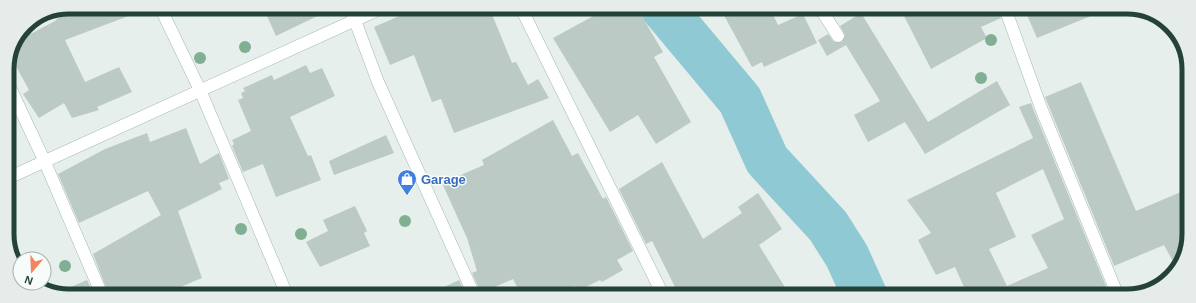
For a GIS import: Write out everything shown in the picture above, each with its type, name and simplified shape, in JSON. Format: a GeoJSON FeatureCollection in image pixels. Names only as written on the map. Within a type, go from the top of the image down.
{"type":"FeatureCollection","features":[{"type":"Feature","properties":{"kind":"street"},"geometry":{"type":"LineString","coordinates":[[163,14],[200,90],[285,289]]}},
{"type":"Feature","properties":{"kind":"street"},"geometry":{"type":"LineString","coordinates":[[353,14],[378,82],[471,289]]}},
{"type":"Feature","properties":{"kind":"street"},"geometry":{"type":"LineString","coordinates":[[14,175],[44,160],[370,14]]}},
{"type":"Feature","properties":{"kind":"street"},"geometry":{"type":"LineString","coordinates":[[524,14],[660,289]]}},
{"type":"Feature","properties":{"kind":"street"},"geometry":{"type":"LineString","coordinates":[[824,14],[838,36]]}},
{"type":"Feature","properties":{"kind":"street"},"geometry":{"type":"LineString","coordinates":[[1007,14],[1041,108],[1115,289]]}},
{"type":"Feature","properties":{"kind":"street"},"geometry":{"type":"LineString","coordinates":[[14,96],[44,160],[99,289]]}},
{"type":"Feature","properties":{"kind":"building"},"geometry":{"type":"Polygon","coordinates":[[[67,14],[134,14],[65,40],[85,82],[119,67],[132,92],[97,107],[99,110],[72,118],[64,103],[39,118],[23,94],[29,90],[14,63],[16,55],[24,37],[57,20],[56,19],[67,14]]]}},
{"type":"Feature","properties":{"kind":"building"},"geometry":{"type":"Polygon","coordinates":[[[266,14],[322,14],[276,36],[266,14]]]}},
{"type":"Feature","properties":{"kind":"building"},"geometry":{"type":"Polygon","coordinates":[[[404,14],[492,14],[512,63],[516,62],[528,85],[538,79],[549,98],[454,133],[441,99],[432,102],[414,55],[390,65],[374,27],[404,14]]]}},
{"type":"Feature","properties":{"kind":"building"},"geometry":{"type":"Polygon","coordinates":[[[597,14],[641,14],[663,52],[654,57],[691,122],[656,144],[638,115],[610,132],[553,38],[597,14]]]}},
{"type":"Feature","properties":{"kind":"building"},"geometry":{"type":"Polygon","coordinates":[[[723,14],[773,14],[778,25],[803,14],[817,43],[764,67],[762,62],[752,67],[723,14]]]}},
{"type":"Feature","properties":{"kind":"building"},"geometry":{"type":"Polygon","coordinates":[[[862,14],[928,122],[997,81],[1010,105],[925,154],[905,122],[868,142],[854,115],[880,101],[846,45],[827,56],[818,40],[828,34],[834,42],[842,42],[845,35],[840,26],[862,14]]]}},
{"type":"Feature","properties":{"kind":"building"},"geometry":{"type":"Polygon","coordinates":[[[903,14],[1000,14],[1001,18],[981,27],[987,38],[931,69],[903,14]]]}},
{"type":"Feature","properties":{"kind":"building"},"geometry":{"type":"Polygon","coordinates":[[[1027,14],[1096,14],[1037,38],[1027,14]]]}},
{"type":"Feature","properties":{"kind":"building"},"geometry":{"type":"Polygon","coordinates":[[[306,65],[310,73],[322,68],[335,96],[290,117],[308,156],[311,155],[321,180],[276,197],[263,164],[243,172],[232,146],[234,144],[232,140],[251,131],[238,100],[243,98],[241,93],[245,91],[243,88],[272,75],[274,80],[306,65]]]}},
{"type":"Feature","properties":{"kind":"building"},"geometry":{"type":"Polygon","coordinates":[[[1081,82],[1136,211],[1182,192],[1181,245],[1174,263],[1164,245],[1114,266],[1045,97],[1081,82]]]}},
{"type":"Feature","properties":{"kind":"building"},"geometry":{"type":"Polygon","coordinates":[[[1031,103],[1107,289],[965,289],[955,267],[936,275],[918,240],[931,233],[907,200],[1033,138],[1019,107],[1031,103]],[[1043,169],[996,193],[1016,237],[989,249],[1007,286],[1048,268],[1031,235],[1064,219],[1043,169]]]}},
{"type":"Feature","properties":{"kind":"building"},"geometry":{"type":"Polygon","coordinates":[[[553,120],[572,156],[578,153],[603,199],[606,197],[633,251],[617,260],[623,270],[602,282],[600,280],[582,289],[577,289],[576,286],[570,289],[518,289],[513,279],[490,289],[479,289],[472,273],[477,271],[467,238],[442,183],[484,165],[482,160],[553,120]]]}},
{"type":"Feature","properties":{"kind":"building"},"geometry":{"type":"Polygon","coordinates":[[[186,128],[200,164],[219,153],[229,179],[219,183],[222,189],[178,211],[202,278],[179,289],[107,289],[93,254],[161,215],[148,191],[79,223],[58,174],[105,149],[147,133],[150,142],[186,128]]]}},
{"type":"Feature","properties":{"kind":"building"},"geometry":{"type":"Polygon","coordinates":[[[386,135],[394,153],[334,175],[329,161],[386,135]]]}},
{"type":"Feature","properties":{"kind":"building"},"geometry":{"type":"Polygon","coordinates":[[[662,162],[703,239],[742,213],[738,207],[758,193],[782,229],[759,245],[786,289],[676,289],[652,241],[646,244],[619,189],[662,162]]]}},
{"type":"Feature","properties":{"kind":"building"},"geometry":{"type":"Polygon","coordinates":[[[355,206],[367,231],[364,233],[370,246],[320,267],[306,242],[328,231],[323,220],[355,206]]]}},
{"type":"Feature","properties":{"kind":"building"},"geometry":{"type":"Polygon","coordinates":[[[87,280],[91,289],[69,289],[67,289],[87,280]]]}},
{"type":"Feature","properties":{"kind":"building"},"geometry":{"type":"Polygon","coordinates":[[[459,280],[463,289],[440,289],[459,280]]]}},
{"type":"Feature","properties":{"kind":"waterway"},"geometry":{"type":"LineString","coordinates":[[668,14],[740,100],[767,160],[828,226],[847,256],[862,289]]}},
{"type":"Feature","properties":{"kind":"place","name":"Garage"},"geometry":{"type":"Point","coordinates":[407,196]}}]}
